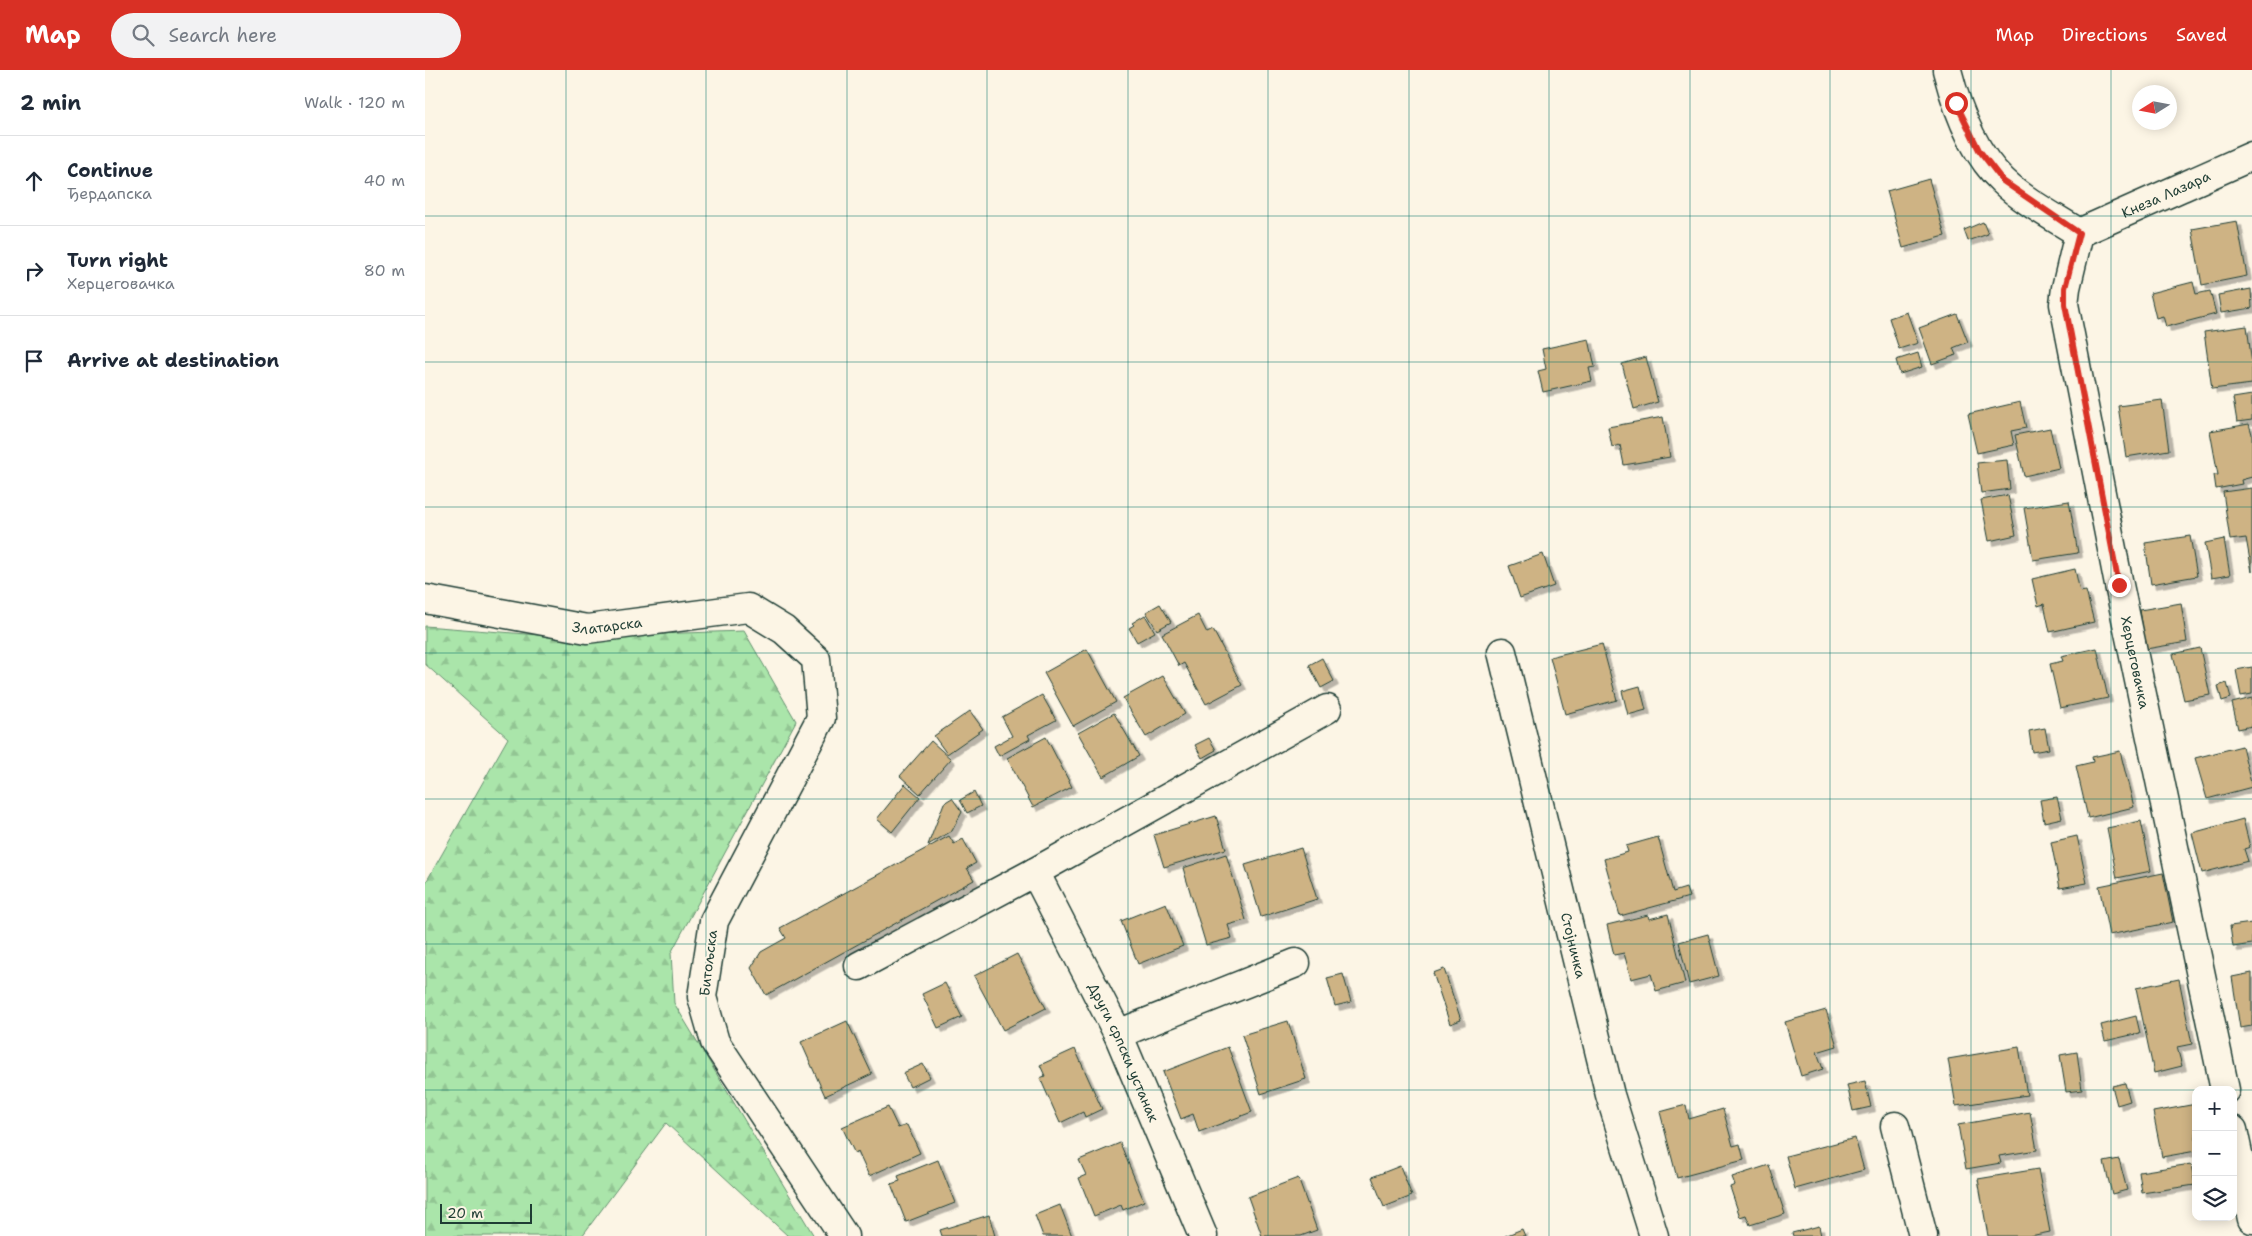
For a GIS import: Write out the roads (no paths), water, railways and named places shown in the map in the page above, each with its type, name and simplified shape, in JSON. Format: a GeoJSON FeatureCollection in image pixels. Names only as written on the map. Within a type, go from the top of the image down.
{"type":"FeatureCollection","features":[{"type":"Feature","properties":{"kind":"street"},"geometry":{"type":"LineString","coordinates":[[1947,70],[1956,103],[1979,150],[2003,181],[2079,233]]}},
{"type":"Feature","properties":{"kind":"street","name":"Кнеза Лазара"},"geometry":{"type":"LineString","coordinates":[[2079,233],[2252,156]]}},
{"type":"Feature","properties":{"kind":"street","name":"Херцеговачка"},"geometry":{"type":"LineString","coordinates":[[2079,233],[2065,288],[2065,304],[2119,585],[2224,1086]]}},
{"type":"Feature","properties":{"kind":"street","name":"Златарска"},"geometry":{"type":"LineString","coordinates":[[425,599],[587,629],[748,608],[784,630]]}},
{"type":"Feature","properties":{"kind":"street","name":"Битољска"},"geometry":{"type":"LineString","coordinates":[[784,630],[816,659],[821,718],[714,921],[702,997],[715,1042],[844,1236]]}},
{"type":"Feature","properties":{"kind":"street","name":"Стојничка"},"geometry":{"type":"LineString","coordinates":[[1502,652],[1610,1095],[1654,1236]]}},
{"type":"Feature","properties":{"kind":"street"},"geometry":{"type":"LineString","coordinates":[[859,966],[1035,872],[1327,709]]}},
{"type":"Feature","properties":{"kind":"street","name":"Други српски устанак"},"geometry":{"type":"LineString","coordinates":[[1035,872],[1117,1034],[1203,1236]]}},
{"type":"Feature","properties":{"kind":"street"},"geometry":{"type":"LineString","coordinates":[[1117,1034],[1296,963]]}},
{"type":"Feature","properties":{"kind":"street"},"geometry":{"type":"LineString","coordinates":[[1895,1126],[1923,1236]]}},
{"type":"Feature","properties":{"kind":"street"},"geometry":{"type":"LineString","coordinates":[[2233,1131],[2252,1219]]}}]}
